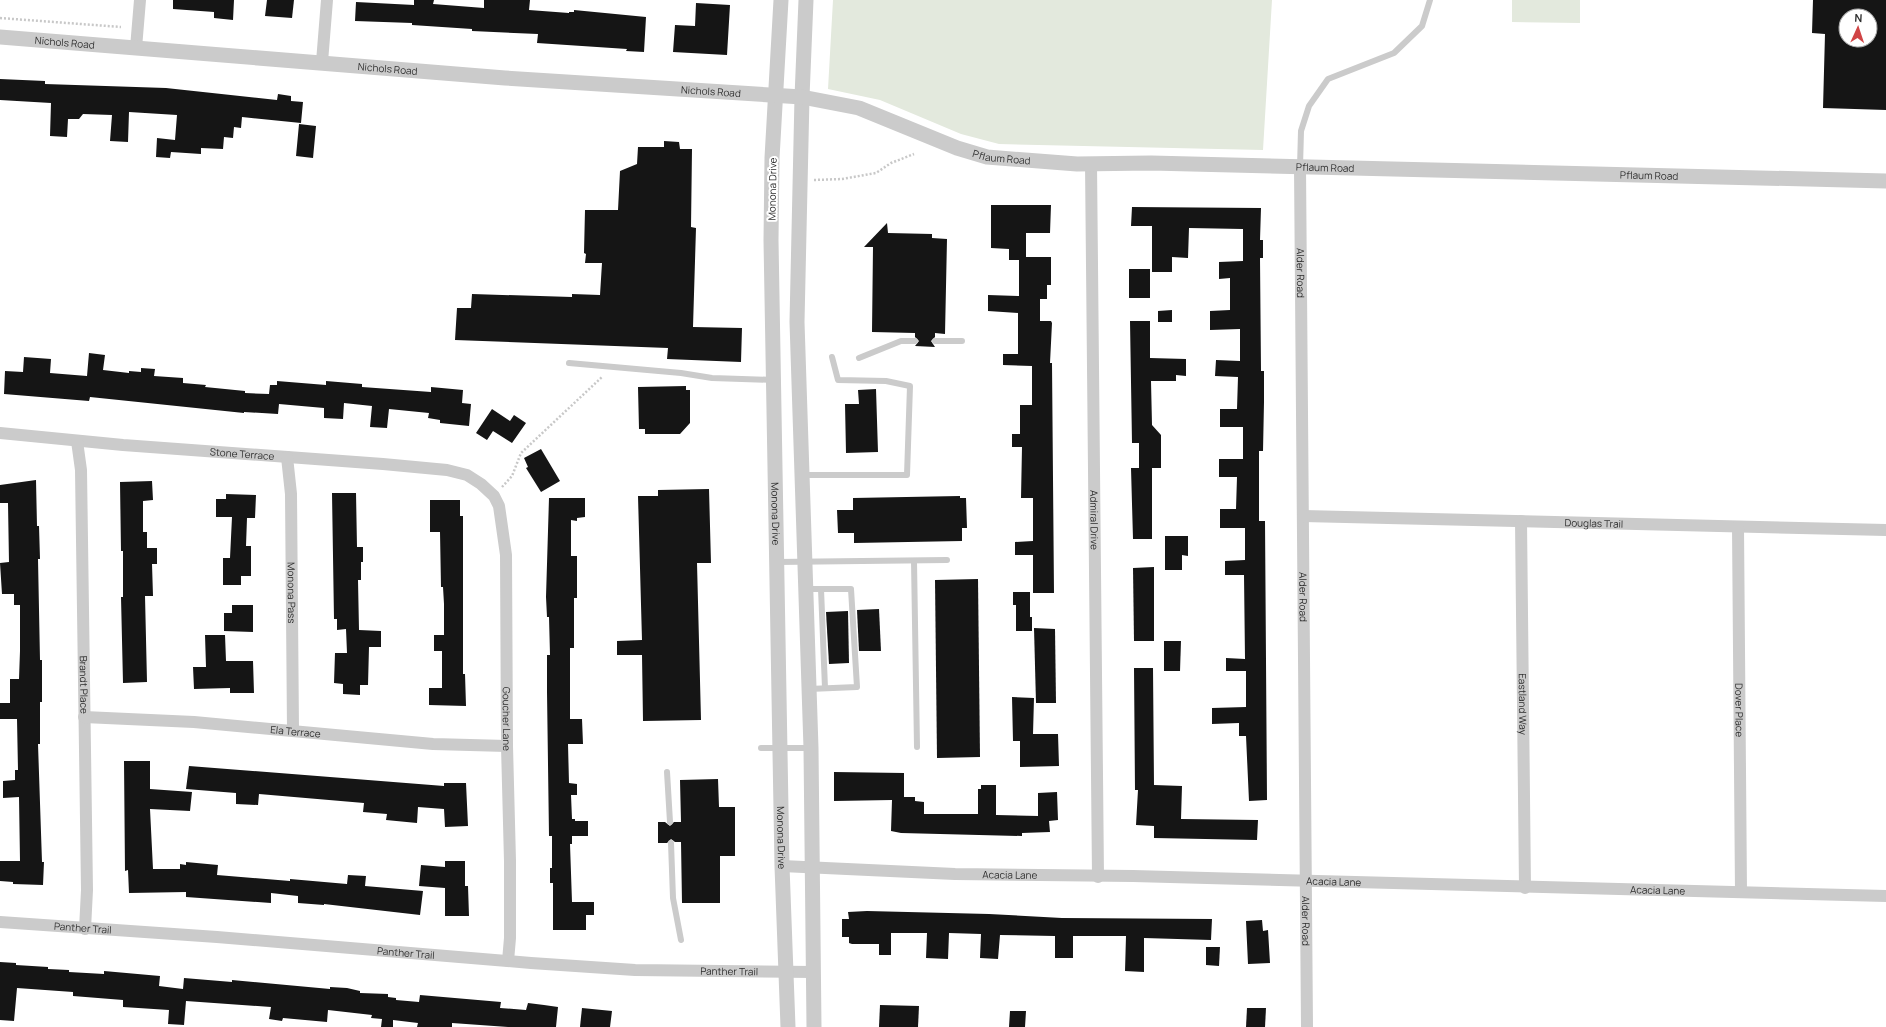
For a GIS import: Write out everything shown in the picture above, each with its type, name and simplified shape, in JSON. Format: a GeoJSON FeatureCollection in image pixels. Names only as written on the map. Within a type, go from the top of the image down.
{"type":"FeatureCollection","features":[{"type":"Feature","properties":{"kind":"street"},"geometry":{"type":"LineString","coordinates":[[136,48],[140,0]]}},
{"type":"Feature","properties":{"kind":"street"},"geometry":{"type":"LineString","coordinates":[[322,62],[327,0]]}},
{"type":"Feature","properties":{"kind":"street","name":"Monona Drive"},"geometry":{"type":"LineString","coordinates":[[781,0],[775,96],[771,240],[782,866],[788,1027]]}},
{"type":"Feature","properties":{"kind":"street"},"geometry":{"type":"LineString","coordinates":[[806,0],[797,290],[801,475],[811,748],[814,1027]]}},
{"type":"Feature","properties":{"kind":"street","name":"Nichols Road"},"geometry":{"type":"LineString","coordinates":[[0,37],[505,78],[775,96]]}},
{"type":"Feature","properties":{"kind":"street","name":"Pflaum Road"},"geometry":{"type":"LineString","coordinates":[[775,96],[802,97],[858,108],[957,148],[987,157],[1025,161],[1092,164],[1300,167],[1886,181]]}},
{"type":"Feature","properties":{"kind":"street","name":"Admiral Drive"},"geometry":{"type":"LineString","coordinates":[[1092,164],[1098,877]]}},
{"type":"Feature","properties":{"kind":"street","name":"Alder Road"},"geometry":{"type":"LineString","coordinates":[[1300,167],[1307,1027]]}},
{"type":"Feature","properties":{"kind":"street","name":"Stone Terrace"},"geometry":{"type":"LineString","coordinates":[[0,433],[77,441],[447,470],[467,475],[481,484]]}},
{"type":"Feature","properties":{"kind":"street","name":"Brandt Place"},"geometry":{"type":"LineString","coordinates":[[77,441],[81,470],[87,890],[85,929]]}},
{"type":"Feature","properties":{"kind":"street","name":"Monona Pass"},"geometry":{"type":"LineString","coordinates":[[287,457],[291,494],[293,730]]}},
{"type":"Feature","properties":{"kind":"street","name":"Goucher Lane"},"geometry":{"type":"LineString","coordinates":[[481,484],[494,496],[499,506],[506,555],[507,746],[510,861],[510,938],[508,961]]}},
{"type":"Feature","properties":{"kind":"street","name":"Douglas Trail"},"geometry":{"type":"LineString","coordinates":[[1303,516],[1886,530]]}},
{"type":"Feature","properties":{"kind":"street","name":"Eastland Way"},"geometry":{"type":"LineString","coordinates":[[1521,521],[1525,888]]}},
{"type":"Feature","properties":{"kind":"street","name":"Dover Place"},"geometry":{"type":"LineString","coordinates":[[1738,527],[1741,892]]}},
{"type":"Feature","properties":{"kind":"street","name":"Ela Terrace"},"geometry":{"type":"LineString","coordinates":[[84,717],[194,722],[433,744],[507,746]]}},
{"type":"Feature","properties":{"kind":"street","name":"Acacia Lane"},"geometry":{"type":"LineString","coordinates":[[782,866],[955,874],[1098,877],[1133,876],[1525,888],[1886,896]]}},
{"type":"Feature","properties":{"kind":"street","name":"Panther Trail"},"geometry":{"type":"LineString","coordinates":[[0,922],[217,937],[635,970],[786,973],[813,972]]}},
{"type":"Feature","properties":{"kind":"lane"},"geometry":{"type":"LineString","coordinates":[[1300,167],[1301,131],[1309,106],[1328,79],[1394,53],[1422,26],[1430,0]]}},
{"type":"Feature","properties":{"kind":"lane"},"geometry":{"type":"LineString","coordinates":[[859,358],[901,341],[915,341]]}},
{"type":"Feature","properties":{"kind":"lane"},"geometry":{"type":"LineString","coordinates":[[935,341],[962,341]]}},
{"type":"Feature","properties":{"kind":"lane"},"geometry":{"type":"LineString","coordinates":[[801,475],[907,475],[910,386],[886,381],[838,380],[832,357]]}},
{"type":"Feature","properties":{"kind":"lane"},"geometry":{"type":"LineString","coordinates":[[569,363],[681,373],[712,378],[774,380]]}},
{"type":"Feature","properties":{"kind":"lane"},"geometry":{"type":"LineString","coordinates":[[777,562],[948,560]]}},
{"type":"Feature","properties":{"kind":"lane"},"geometry":{"type":"LineString","coordinates":[[914,561],[917,747]]}},
{"type":"Feature","properties":{"kind":"lane"},"geometry":{"type":"LineString","coordinates":[[805,589],[851,588],[857,687],[809,689]]}},
{"type":"Feature","properties":{"kind":"lane"},"geometry":{"type":"LineString","coordinates":[[821,589],[826,688]]}},
{"type":"Feature","properties":{"kind":"lane"},"geometry":{"type":"LineString","coordinates":[[761,748],[811,748]]}},
{"type":"Feature","properties":{"kind":"lane"},"geometry":{"type":"LineString","coordinates":[[667,772],[670,822]]}},
{"type":"Feature","properties":{"kind":"lane"},"geometry":{"type":"LineString","coordinates":[[671,842],[673,898],[681,940]]}},
{"type":"Feature","properties":{"kind":"path"},"geometry":{"type":"LineString","coordinates":[[0,18],[121,27]]}},
{"type":"Feature","properties":{"kind":"path"},"geometry":{"type":"LineString","coordinates":[[813,180],[842,180],[876,172],[892,163],[914,154]]}},
{"type":"Feature","properties":{"kind":"path"},"geometry":{"type":"LineString","coordinates":[[494,496],[512,476],[521,453],[612,367]]}},
{"type":"Feature","properties":{"kind":"shaded area"},"geometry":{"type":"Polygon","coordinates":[[[833,0],[1272,0],[1263,150],[999,144],[961,134],[880,100],[828,89],[833,0]]]}},
{"type":"Feature","properties":{"kind":"shaded area"},"geometry":{"type":"Polygon","coordinates":[[[1512,0],[1580,0],[1580,23],[1512,22],[1512,0]]]}},
{"type":"Feature","properties":{"kind":"building"},"geometry":{"type":"Polygon","coordinates":[[[173,0],[234,0],[233,20],[214,18],[214,12],[173,9],[173,0]]]}},
{"type":"Feature","properties":{"kind":"building"},"geometry":{"type":"Polygon","coordinates":[[[267,0],[294,0],[292,18],[265,16],[267,0]]]}},
{"type":"Feature","properties":{"kind":"building"},"geometry":{"type":"Polygon","coordinates":[[[414,0],[434,0],[433,4],[484,8],[484,0],[530,0],[529,10],[569,13],[574,12],[574,10],[646,17],[644,52],[626,51],[627,49],[537,43],[538,34],[472,31],[472,29],[412,25],[412,23],[355,21],[356,2],[414,5],[414,0]]]}},
{"type":"Feature","properties":{"kind":"building"},"geometry":{"type":"Polygon","coordinates":[[[1813,0],[1886,0],[1886,110],[1823,108],[1825,34],[1812,33],[1813,0]]]}},
{"type":"Feature","properties":{"kind":"building"},"geometry":{"type":"Polygon","coordinates":[[[696,3],[730,5],[727,55],[673,52],[675,25],[695,26],[696,3]]]}},
{"type":"Feature","properties":{"kind":"building"},"geometry":{"type":"Polygon","coordinates":[[[0,79],[45,81],[45,84],[166,88],[277,100],[278,94],[291,96],[291,101],[303,102],[301,123],[242,117],[241,128],[234,127],[233,138],[224,137],[223,149],[201,148],[201,154],[171,152],[170,158],[156,157],[157,138],[175,140],[177,115],[129,112],[128,142],[110,141],[112,115],[83,114],[79,119],[68,119],[67,137],[50,136],[51,103],[0,100],[0,79]]]}},
{"type":"Feature","properties":{"kind":"building"},"geometry":{"type":"Polygon","coordinates":[[[299,124],[316,126],[313,158],[296,156],[299,124]]]}},
{"type":"Feature","properties":{"kind":"building"},"geometry":{"type":"Polygon","coordinates":[[[664,141],[679,142],[680,149],[692,149],[691,227],[696,228],[693,327],[742,328],[741,362],[667,359],[668,348],[455,340],[457,308],[471,308],[472,294],[572,297],[572,294],[600,295],[602,263],[585,263],[585,210],[618,210],[620,171],[637,164],[638,147],[664,147],[664,141]]]}},
{"type":"Feature","properties":{"kind":"building"},"geometry":{"type":"Polygon","coordinates":[[[991,205],[1051,205],[1050,233],[1026,233],[1026,257],[1051,257],[1051,285],[1047,285],[1047,299],[1040,299],[1040,321],[1051,321],[1052,323],[1050,363],[1052,363],[1054,593],[1033,593],[1033,555],[1015,555],[1015,542],[1033,541],[1033,498],[1021,498],[1022,447],[1012,447],[1012,434],[1020,434],[1020,405],[1032,405],[1032,366],[1003,365],[1003,354],[1018,354],[1018,313],[988,311],[988,295],[1019,296],[1019,260],[1009,260],[1009,249],[991,248],[991,205]]]}},
{"type":"Feature","properties":{"kind":"building"},"geometry":{"type":"Polygon","coordinates":[[[1132,207],[1261,208],[1260,240],[1263,240],[1263,258],[1260,258],[1261,371],[1264,371],[1264,402],[1263,451],[1259,451],[1259,521],[1265,521],[1267,800],[1249,801],[1246,736],[1239,736],[1239,723],[1212,724],[1212,708],[1246,707],[1246,671],[1226,671],[1226,658],[1245,659],[1244,575],[1225,575],[1225,561],[1245,560],[1245,528],[1220,528],[1220,509],[1236,509],[1237,477],[1219,477],[1219,459],[1243,459],[1243,427],[1220,427],[1220,409],[1237,409],[1238,377],[1215,376],[1216,360],[1240,361],[1240,329],[1210,330],[1210,311],[1230,310],[1230,278],[1219,279],[1219,262],[1243,261],[1243,229],[1189,228],[1188,258],[1172,257],[1172,272],[1152,272],[1152,226],[1131,226],[1132,207]]]}},
{"type":"Feature","properties":{"kind":"building"},"geometry":{"type":"Polygon","coordinates":[[[887,223],[888,233],[932,234],[932,238],[947,239],[945,334],[935,333],[935,337],[931,341],[935,347],[915,346],[919,341],[915,337],[915,333],[872,332],[873,247],[864,247],[887,223]]]}},
{"type":"Feature","properties":{"kind":"building"},"geometry":{"type":"Polygon","coordinates":[[[1129,269],[1150,269],[1150,298],[1129,298],[1129,269]]]}},
{"type":"Feature","properties":{"kind":"building"},"geometry":{"type":"Polygon","coordinates":[[[1172,310],[1172,322],[1158,322],[1158,311],[1172,310]]]}},
{"type":"Feature","properties":{"kind":"building"},"geometry":{"type":"Polygon","coordinates":[[[1130,321],[1150,321],[1150,358],[1186,359],[1186,376],[1176,375],[1176,381],[1151,381],[1152,425],[1161,435],[1161,468],[1152,468],[1152,539],[1133,539],[1131,468],[1139,468],[1139,443],[1132,443],[1130,321]]]}},
{"type":"Feature","properties":{"kind":"building"},"geometry":{"type":"Polygon","coordinates":[[[89,353],[105,355],[103,370],[129,373],[129,371],[141,372],[141,368],[155,369],[154,376],[183,378],[183,383],[245,391],[245,393],[269,394],[270,385],[277,385],[277,381],[326,385],[326,381],[362,384],[362,387],[431,392],[431,387],[463,390],[462,403],[471,404],[469,426],[440,423],[440,420],[428,418],[429,413],[389,409],[387,428],[370,427],[372,406],[344,403],[343,419],[324,418],[324,408],[279,404],[278,414],[244,413],[90,397],[89,401],[4,394],[5,371],[23,372],[24,357],[51,359],[50,373],[87,376],[89,353]]]}},
{"type":"Feature","properties":{"kind":"building"},"geometry":{"type":"Polygon","coordinates":[[[686,386],[686,390],[690,390],[690,423],[680,434],[645,434],[645,429],[639,429],[638,387],[686,386]]]}},
{"type":"Feature","properties":{"kind":"building"},"geometry":{"type":"Polygon","coordinates":[[[876,389],[878,452],[846,453],[845,404],[859,404],[858,390],[876,389]]]}},
{"type":"Feature","properties":{"kind":"building"},"geometry":{"type":"Polygon","coordinates":[[[492,409],[510,421],[514,415],[526,423],[512,443],[493,431],[487,440],[476,433],[492,409]]]}},
{"type":"Feature","properties":{"kind":"building"},"geometry":{"type":"Polygon","coordinates":[[[541,449],[560,481],[541,492],[526,468],[528,467],[524,458],[541,449]]]}},
{"type":"Feature","properties":{"kind":"building"},"geometry":{"type":"Polygon","coordinates":[[[36,480],[37,526],[39,526],[40,559],[38,559],[40,660],[42,660],[40,744],[38,744],[42,862],[44,862],[43,885],[13,884],[13,882],[0,881],[0,861],[20,861],[19,797],[3,798],[3,781],[15,780],[15,770],[18,770],[17,719],[0,719],[0,703],[10,703],[10,679],[19,679],[20,605],[14,605],[14,594],[2,594],[0,563],[9,562],[8,503],[0,503],[0,485],[36,480]]]}},
{"type":"Feature","properties":{"kind":"building"},"geometry":{"type":"Polygon","coordinates":[[[152,481],[153,500],[143,501],[143,532],[147,532],[147,548],[157,548],[157,564],[152,564],[153,596],[145,596],[147,682],[123,683],[121,597],[123,597],[123,551],[121,551],[120,482],[152,481]]]}},
{"type":"Feature","properties":{"kind":"building"},"geometry":{"type":"Polygon","coordinates":[[[709,489],[711,563],[697,563],[701,720],[643,721],[642,655],[617,655],[617,641],[642,640],[638,496],[658,496],[658,490],[709,489]]]}},
{"type":"Feature","properties":{"kind":"building"},"geometry":{"type":"Polygon","coordinates":[[[332,493],[356,493],[357,547],[363,547],[361,580],[358,580],[359,630],[381,631],[381,647],[369,647],[368,685],[360,685],[360,695],[343,694],[343,684],[334,683],[335,653],[347,653],[346,629],[337,630],[337,619],[334,619],[332,493]]]}},
{"type":"Feature","properties":{"kind":"building"},"geometry":{"type":"Polygon","coordinates":[[[226,494],[256,495],[255,518],[247,518],[246,546],[251,546],[251,576],[241,576],[241,585],[223,585],[223,558],[230,558],[232,517],[216,517],[216,499],[226,499],[226,494]]]}},
{"type":"Feature","properties":{"kind":"building"},"geometry":{"type":"Polygon","coordinates":[[[960,496],[960,498],[966,498],[967,528],[962,528],[962,541],[854,543],[854,533],[838,533],[837,510],[853,510],[853,498],[960,496]]]}},
{"type":"Feature","properties":{"kind":"building"},"geometry":{"type":"Polygon","coordinates":[[[549,498],[585,498],[585,517],[577,518],[577,521],[571,520],[571,556],[577,556],[577,598],[574,598],[574,648],[570,648],[570,719],[582,719],[583,744],[568,744],[569,783],[577,784],[577,795],[571,795],[572,819],[575,819],[575,821],[588,821],[588,836],[572,836],[572,844],[570,844],[572,902],[594,902],[594,915],[586,915],[586,930],[553,930],[553,883],[550,883],[550,868],[552,868],[552,836],[549,836],[547,692],[547,655],[550,655],[549,617],[547,617],[546,597],[549,498]]]}},
{"type":"Feature","properties":{"kind":"building"},"geometry":{"type":"Polygon","coordinates":[[[430,500],[460,500],[460,516],[463,516],[463,674],[465,674],[466,706],[429,705],[429,688],[442,688],[442,651],[434,651],[434,635],[444,635],[444,604],[443,587],[441,587],[440,532],[430,532],[430,500]]]}},
{"type":"Feature","properties":{"kind":"building"},"geometry":{"type":"Polygon","coordinates":[[[1165,536],[1188,536],[1188,556],[1182,555],[1182,570],[1165,570],[1165,536]]]}},
{"type":"Feature","properties":{"kind":"building"},"geometry":{"type":"Polygon","coordinates":[[[1154,567],[1154,641],[1134,641],[1133,568],[1154,567]]]}},
{"type":"Feature","properties":{"kind":"building"},"geometry":{"type":"Polygon","coordinates":[[[978,579],[980,757],[937,758],[935,580],[978,579]]]}},
{"type":"Feature","properties":{"kind":"building"},"geometry":{"type":"Polygon","coordinates":[[[1013,592],[1030,592],[1030,617],[1032,617],[1032,631],[1016,631],[1016,605],[1013,605],[1013,592]]]}},
{"type":"Feature","properties":{"kind":"building"},"geometry":{"type":"Polygon","coordinates":[[[232,605],[253,605],[253,632],[224,631],[224,613],[232,613],[232,605]]]}},
{"type":"Feature","properties":{"kind":"building"},"geometry":{"type":"Polygon","coordinates":[[[879,609],[881,651],[859,651],[857,610],[879,609]]]}},
{"type":"Feature","properties":{"kind":"building"},"geometry":{"type":"Polygon","coordinates":[[[848,611],[849,663],[829,664],[826,612],[848,611]]]}},
{"type":"Feature","properties":{"kind":"building"},"geometry":{"type":"Polygon","coordinates":[[[1034,628],[1055,629],[1056,703],[1036,703],[1034,628]]]}},
{"type":"Feature","properties":{"kind":"building"},"geometry":{"type":"Polygon","coordinates":[[[205,635],[225,635],[226,661],[253,661],[254,693],[230,693],[230,688],[194,689],[193,667],[206,667],[205,635]]]}},
{"type":"Feature","properties":{"kind":"building"},"geometry":{"type":"Polygon","coordinates":[[[1164,641],[1181,641],[1180,671],[1164,671],[1164,641]]]}},
{"type":"Feature","properties":{"kind":"building"},"geometry":{"type":"Polygon","coordinates":[[[1134,668],[1153,668],[1154,785],[1182,786],[1181,819],[1258,820],[1257,840],[1154,838],[1154,826],[1136,825],[1138,790],[1135,790],[1134,668]]]}},
{"type":"Feature","properties":{"kind":"building"},"geometry":{"type":"Polygon","coordinates":[[[1012,697],[1034,698],[1033,734],[1058,734],[1059,766],[1020,767],[1020,741],[1013,741],[1012,697]]]}},
{"type":"Feature","properties":{"kind":"building"},"geometry":{"type":"Polygon","coordinates":[[[124,761],[150,761],[150,789],[192,792],[190,811],[150,809],[153,869],[180,869],[180,864],[186,865],[186,862],[218,865],[217,875],[347,884],[348,875],[366,876],[365,886],[423,891],[420,915],[324,904],[298,903],[298,896],[271,893],[271,903],[186,897],[186,892],[129,893],[128,870],[125,871],[124,761]]]}},
{"type":"Feature","properties":{"kind":"building"},"geometry":{"type":"Polygon","coordinates":[[[189,766],[444,786],[444,783],[466,783],[468,826],[445,827],[444,809],[418,807],[417,823],[386,820],[387,814],[363,812],[364,803],[259,794],[258,805],[236,804],[236,793],[186,789],[189,766]]]}},
{"type":"Feature","properties":{"kind":"building"},"geometry":{"type":"Polygon","coordinates":[[[834,772],[904,773],[904,797],[915,797],[915,801],[924,802],[924,814],[978,814],[978,789],[981,789],[981,785],[996,785],[996,815],[1038,816],[1038,793],[1057,792],[1058,820],[1049,821],[1050,832],[1022,833],[1022,836],[901,833],[891,831],[892,800],[834,801],[834,772]]]}},
{"type":"Feature","properties":{"kind":"building"},"geometry":{"type":"Polygon","coordinates":[[[718,779],[719,807],[735,807],[735,856],[720,856],[720,903],[682,903],[681,842],[675,842],[671,839],[667,843],[658,843],[658,822],[665,822],[670,826],[674,822],[681,822],[680,780],[718,779]]]}},
{"type":"Feature","properties":{"kind":"building"},"geometry":{"type":"Polygon","coordinates":[[[445,861],[465,861],[465,886],[468,886],[469,916],[445,916],[445,888],[419,886],[421,865],[445,867],[445,861]]]}},
{"type":"Feature","properties":{"kind":"building"},"geometry":{"type":"Polygon","coordinates":[[[867,911],[989,914],[1062,918],[1212,919],[1211,940],[1144,938],[1144,972],[1125,971],[1126,936],[1073,936],[1073,958],[1055,958],[1055,936],[1000,935],[998,959],[980,958],[981,934],[949,933],[948,959],[926,958],[927,933],[891,933],[891,955],[879,955],[879,944],[852,944],[849,943],[849,937],[842,937],[842,919],[849,919],[848,912],[867,911]]]}},
{"type":"Feature","properties":{"kind":"building"},"geometry":{"type":"Polygon","coordinates":[[[1262,920],[1263,931],[1268,930],[1270,963],[1248,964],[1246,921],[1262,920]]]}},
{"type":"Feature","properties":{"kind":"building"},"geometry":{"type":"Polygon","coordinates":[[[1206,947],[1220,947],[1219,966],[1206,965],[1206,947]]]}},
{"type":"Feature","properties":{"kind":"building"},"geometry":{"type":"Polygon","coordinates":[[[0,962],[16,963],[16,965],[48,967],[48,969],[69,970],[69,972],[104,974],[104,971],[160,976],[159,986],[183,989],[184,978],[232,982],[232,980],[330,989],[330,987],[347,988],[360,991],[360,993],[388,994],[388,997],[396,998],[396,1000],[419,1002],[420,995],[501,1002],[500,1008],[526,1010],[528,1003],[558,1007],[556,1027],[508,1027],[452,1023],[452,1027],[417,1027],[418,1023],[393,1020],[393,1027],[381,1027],[382,1019],[371,1018],[372,1015],[328,1010],[327,1022],[283,1018],[282,1021],[269,1019],[271,1007],[186,1001],[184,1025],[168,1024],[169,1010],[123,1007],[123,1000],[73,996],[73,992],[17,988],[14,1021],[0,1020],[0,962]]]}},
{"type":"Feature","properties":{"kind":"building"},"geometry":{"type":"Polygon","coordinates":[[[880,1005],[919,1006],[918,1027],[879,1027],[880,1005]]]}},
{"type":"Feature","properties":{"kind":"building"},"geometry":{"type":"Polygon","coordinates":[[[582,1008],[612,1011],[610,1027],[580,1027],[582,1008]]]}},
{"type":"Feature","properties":{"kind":"building"},"geometry":{"type":"Polygon","coordinates":[[[1247,1008],[1266,1008],[1265,1027],[1246,1027],[1247,1008]]]}},
{"type":"Feature","properties":{"kind":"building"},"geometry":{"type":"Polygon","coordinates":[[[1010,1011],[1026,1011],[1025,1027],[1009,1027],[1010,1011]]]}}]}
